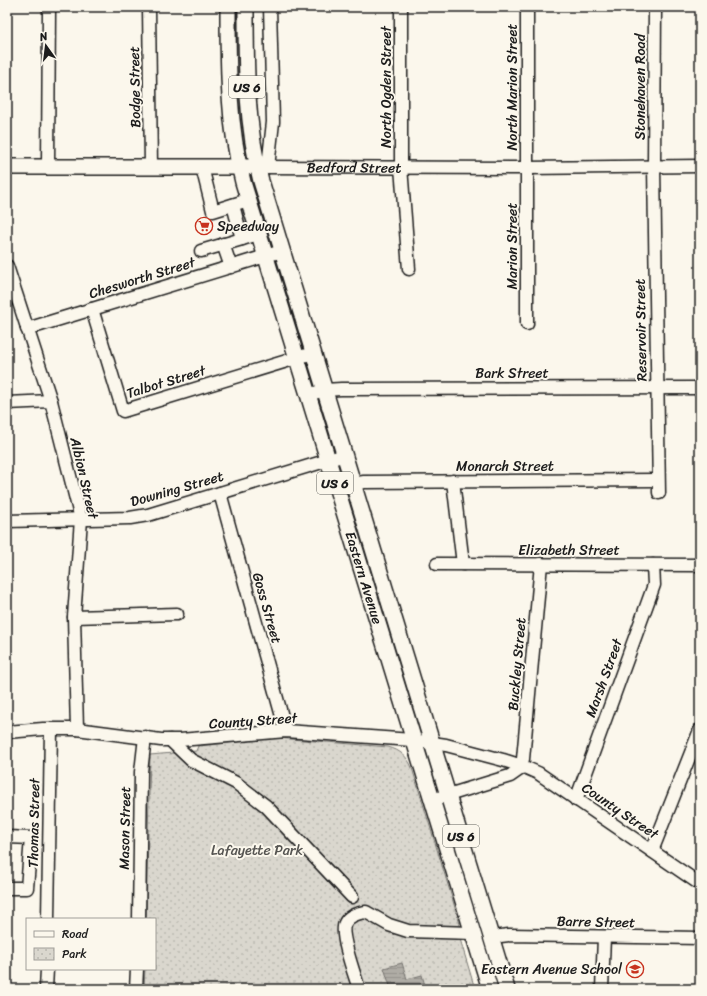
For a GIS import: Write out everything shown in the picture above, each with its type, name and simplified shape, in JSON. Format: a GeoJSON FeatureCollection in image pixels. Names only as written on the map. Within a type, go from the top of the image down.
{"type":"FeatureCollection","features":[{"type":"Feature","properties":{"kind":"main road","name":"US 6"},"geometry":{"type":"LineString","coordinates":[[228,7],[230,101],[239,166]]}},
{"type":"Feature","properties":{"kind":"main road","name":"US 6"},"geometry":{"type":"LineString","coordinates":[[246,7],[248,98],[262,167]]}},
{"type":"Feature","properties":{"kind":"main road","name":"Eastern Avenue"},"geometry":{"type":"LineString","coordinates":[[239,166],[258,234],[412,740],[490,989]]}},
{"type":"Feature","properties":{"kind":"main road","name":"Bedford Street"},"geometry":{"type":"LineString","coordinates":[[7,167],[262,167]]}},
{"type":"Feature","properties":{"kind":"main road","name":"Eastern Avenue"},"geometry":{"type":"LineString","coordinates":[[262,167],[282,251],[507,989]]}},
{"type":"Feature","properties":{"kind":"street"},"geometry":{"type":"LineString","coordinates":[[48,166],[49,7]]}},
{"type":"Feature","properties":{"kind":"street","name":"Bodge Street"},"geometry":{"type":"LineString","coordinates":[[149,7],[151,167]]}},
{"type":"Feature","properties":{"kind":"street"},"geometry":{"type":"LineString","coordinates":[[262,167],[273,122],[270,7]]}},
{"type":"Feature","properties":{"kind":"street","name":"North Ogden Street"},"geometry":{"type":"LineString","coordinates":[[400,7],[401,167],[409,269]]}},
{"type":"Feature","properties":{"kind":"street","name":"North Marion Street"},"geometry":{"type":"LineString","coordinates":[[527,7],[527,168]]}},
{"type":"Feature","properties":{"kind":"street","name":"Stonehaven Road"},"geometry":{"type":"LineString","coordinates":[[654,166],[655,7]]}},
{"type":"Feature","properties":{"kind":"street","name":"Reservoir Street"},"geometry":{"type":"LineString","coordinates":[[654,166],[656,387],[659,493]]}},
{"type":"Feature","properties":{"kind":"street","name":"Bedford Street"},"geometry":{"type":"LineString","coordinates":[[262,167],[527,168],[700,166]]}},
{"type":"Feature","properties":{"kind":"street"},"geometry":{"type":"LineString","coordinates":[[202,167],[213,211],[248,200]]}},
{"type":"Feature","properties":{"kind":"street","name":"Marion Street"},"geometry":{"type":"LineString","coordinates":[[527,168],[527,324]]}},
{"type":"Feature","properties":{"kind":"street"},"geometry":{"type":"LineString","coordinates":[[233,205],[242,239]]}},
{"type":"Feature","properties":{"kind":"street"},"geometry":{"type":"LineString","coordinates":[[201,251],[258,234]]}},
{"type":"Feature","properties":{"kind":"street"},"geometry":{"type":"LineString","coordinates":[[223,244],[231,267]]}},
{"type":"Feature","properties":{"kind":"street","name":"Chesworth Street"},"geometry":{"type":"LineString","coordinates":[[27,329],[282,251]]}},
{"type":"Feature","properties":{"kind":"street","name":"Albion Street"},"geometry":{"type":"LineString","coordinates":[[7,266],[50,401],[81,519],[74,617],[77,729]]}},
{"type":"Feature","properties":{"kind":"street","name":"Talbot Street"},"geometry":{"type":"LineString","coordinates":[[92,309],[123,411],[296,358]]}},
{"type":"Feature","properties":{"kind":"street"},"geometry":{"type":"LineString","coordinates":[[296,358],[313,353]]}},
{"type":"Feature","properties":{"kind":"street","name":"Bark Street"},"geometry":{"type":"LineString","coordinates":[[308,395],[325,390],[656,387],[700,388]]}},
{"type":"Feature","properties":{"kind":"street"},"geometry":{"type":"LineString","coordinates":[[7,403],[50,401]]}},
{"type":"Feature","properties":{"kind":"street","name":"Downing Street"},"geometry":{"type":"LineString","coordinates":[[7,520],[130,518],[148,515],[345,455]]}},
{"type":"Feature","properties":{"kind":"street","name":"Monarch Street"},"geometry":{"type":"LineString","coordinates":[[336,487],[353,482],[658,480]]}},
{"type":"Feature","properties":{"kind":"street"},"geometry":{"type":"LineString","coordinates":[[453,481],[463,564]]}},
{"type":"Feature","properties":{"kind":"street","name":"Goss Street"},"geometry":{"type":"LineString","coordinates":[[220,493],[286,731]]}},
{"type":"Feature","properties":{"kind":"street","name":"Elizabeth Street"},"geometry":{"type":"LineString","coordinates":[[437,564],[700,565]]}},
{"type":"Feature","properties":{"kind":"street","name":"Buckley Street"},"geometry":{"type":"LineString","coordinates":[[522,766],[541,564]]}},
{"type":"Feature","properties":{"kind":"street","name":"Marsh Street"},"geometry":{"type":"LineString","coordinates":[[576,800],[654,585],[653,565]]}},
{"type":"Feature","properties":{"kind":"street"},"geometry":{"type":"LineString","coordinates":[[74,617],[177,614]]}},
{"type":"Feature","properties":{"kind":"street","name":"Thomas Street"},"geometry":{"type":"LineString","coordinates":[[48,918],[51,729]]}},
{"type":"Feature","properties":{"kind":"street","name":"County Street"},"geometry":{"type":"LineString","coordinates":[[7,732],[77,729],[170,740],[205,739],[286,731],[432,742],[522,766],[547,779],[700,884]]}},
{"type":"Feature","properties":{"kind":"street"},"geometry":{"type":"LineString","coordinates":[[652,851],[700,730]]}},
{"type":"Feature","properties":{"kind":"street","name":"Mason Street"},"geometry":{"type":"LineString","coordinates":[[139,918],[141,772],[145,737]]}},
{"type":"Feature","properties":{"kind":"street"},"geometry":{"type":"LineString","coordinates":[[170,740],[191,760],[236,783],[266,806],[352,897]]}},
{"type":"Feature","properties":{"kind":"street"},"geometry":{"type":"LineString","coordinates":[[432,800],[510,776],[517,772],[522,766]]}},
{"type":"Feature","properties":{"kind":"street"},"geometry":{"type":"LineString","coordinates":[[7,837],[31,838],[27,888],[7,888]]}},
{"type":"Feature","properties":{"kind":"street"},"geometry":{"type":"LineString","coordinates":[[31,843],[49,842]]}},
{"type":"Feature","properties":{"kind":"street"},"geometry":{"type":"LineString","coordinates":[[28,882],[48,883]]}},
{"type":"Feature","properties":{"kind":"street"},"geometry":{"type":"LineString","coordinates":[[359,989],[343,933],[344,923],[352,915],[366,912],[389,925],[408,931],[472,933]]}},
{"type":"Feature","properties":{"kind":"street","name":"Barre Street"},"geometry":{"type":"LineString","coordinates":[[492,937],[700,938]]}},
{"type":"Feature","properties":{"kind":"street"},"geometry":{"type":"LineString","coordinates":[[602,989],[604,937]]}},
{"type":"Feature","properties":{"kind":"street"},"geometry":{"type":"LineString","coordinates":[[46,989],[47,970]]}},
{"type":"Feature","properties":{"kind":"street"},"geometry":{"type":"LineString","coordinates":[[136,989],[137,970]]}},
{"type":"Feature","properties":{"kind":"green space","name":"Lafayette Park"},"geometry":{"type":"Polygon","coordinates":[[[278,738],[388,747],[400,752],[406,757],[412,768],[460,924],[457,929],[475,989],[144,989],[145,970],[156,970],[156,918],[146,918],[150,755],[196,751],[198,746],[278,738]]]}},
{"type":"Feature","properties":{"kind":"shaded area"},"geometry":{"type":"Polygon","coordinates":[[[402,963],[407,979],[422,975],[426,989],[391,989],[384,968],[402,963]]]}},
{"type":"Feature","properties":{"kind":"place","name":"Speedway"},"geometry":{"type":"Point","coordinates":[204,226]}},
{"type":"Feature","properties":{"kind":"place","name":"Eastern Avenue School"},"geometry":{"type":"Point","coordinates":[635,969]}}]}
